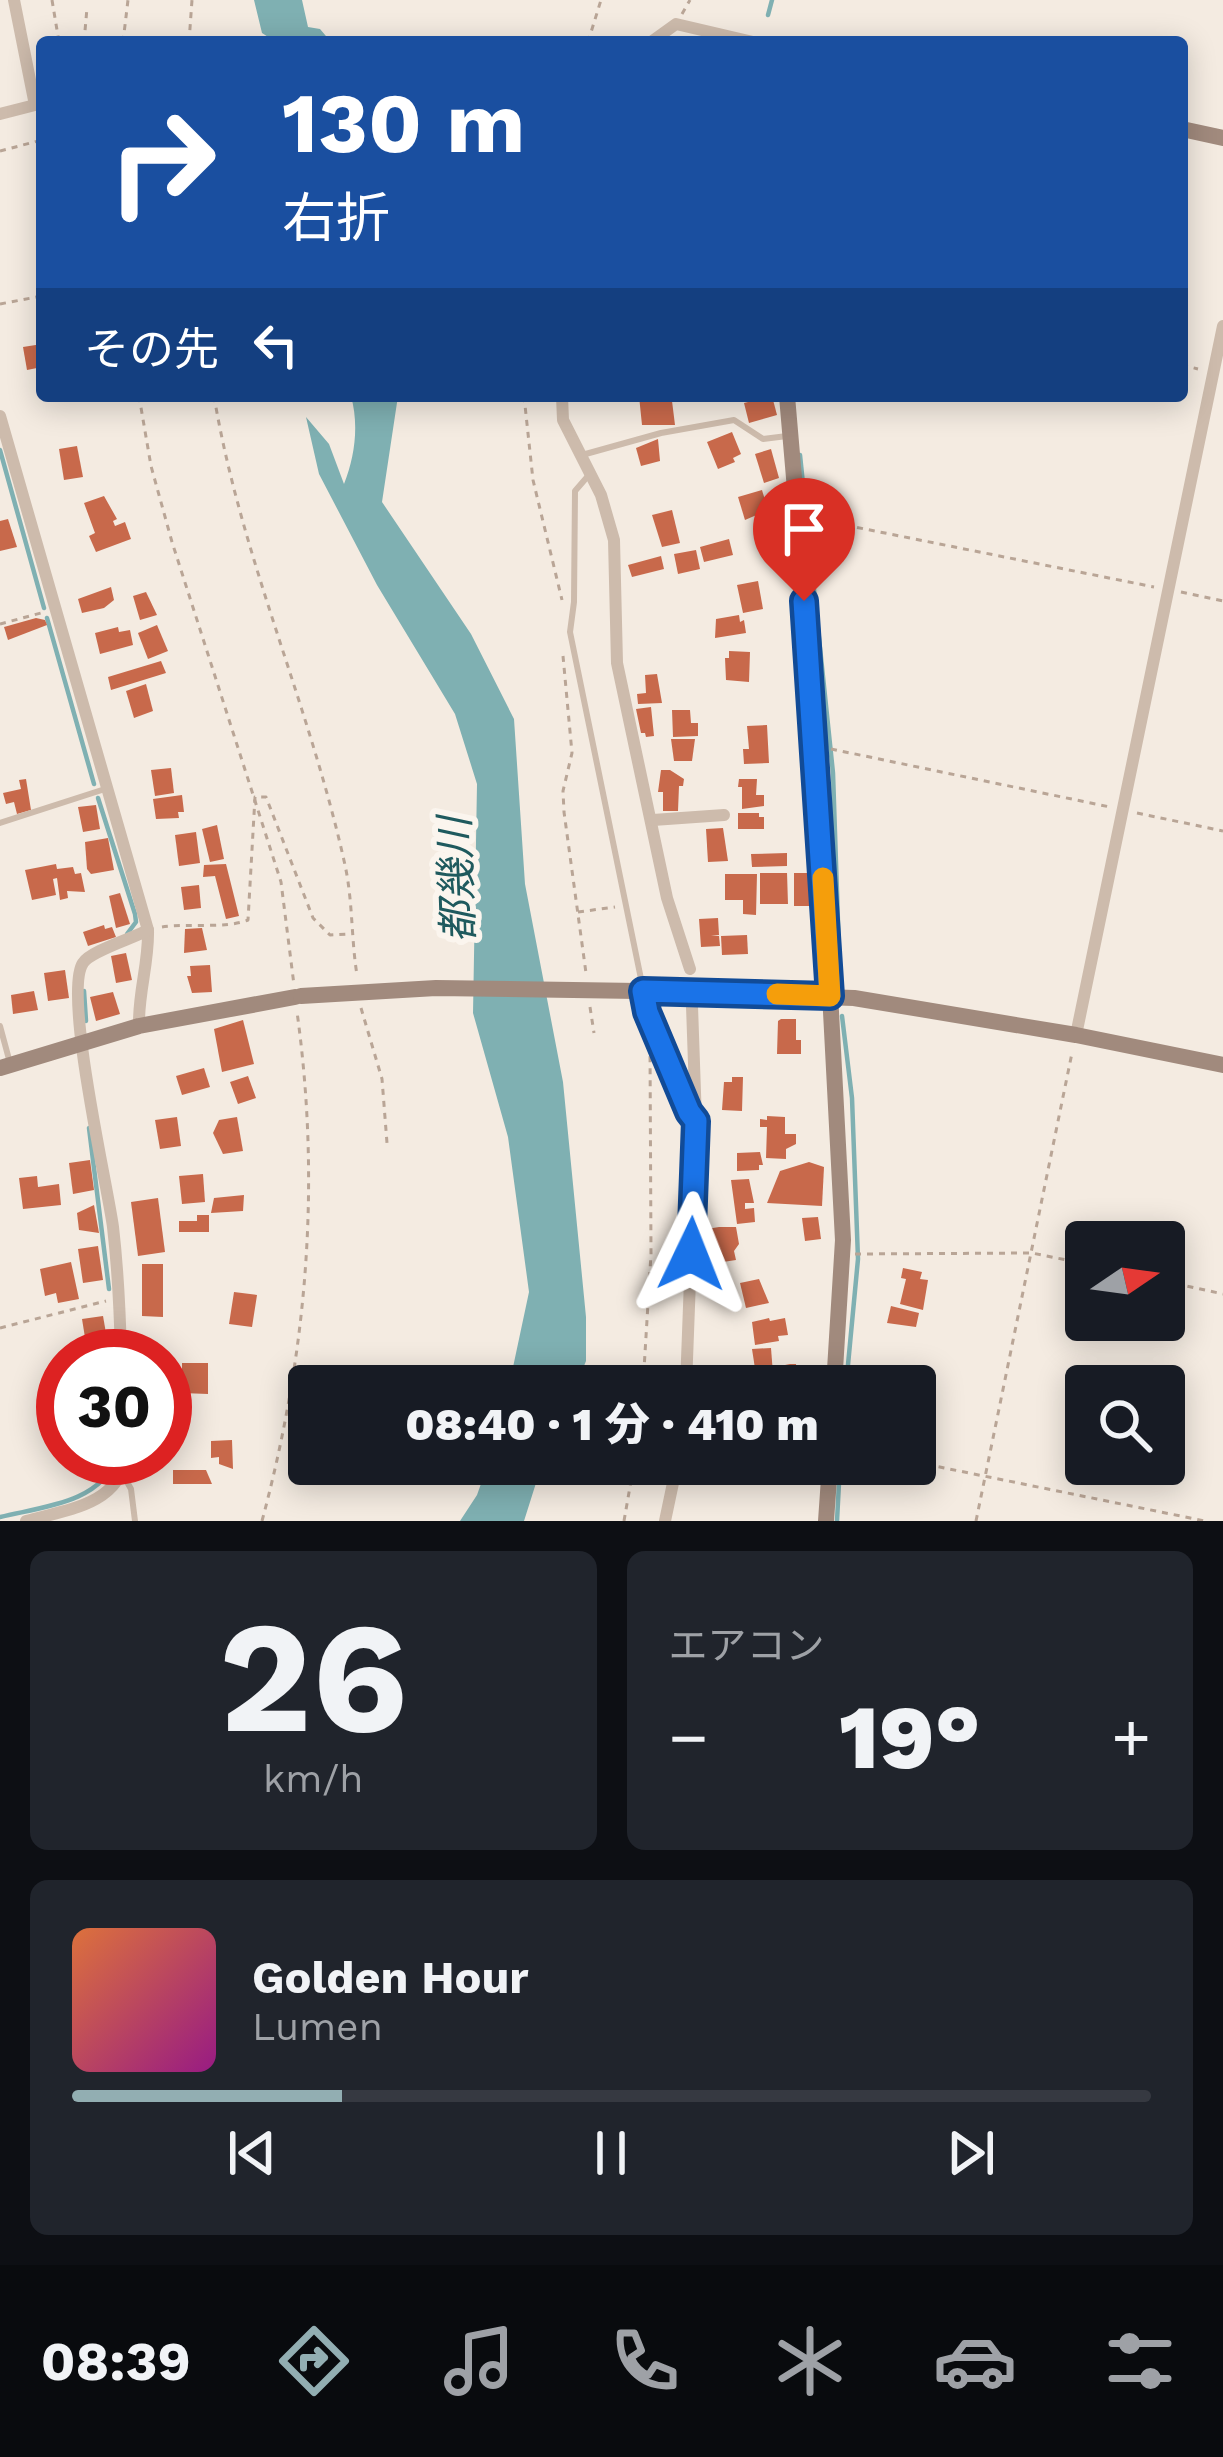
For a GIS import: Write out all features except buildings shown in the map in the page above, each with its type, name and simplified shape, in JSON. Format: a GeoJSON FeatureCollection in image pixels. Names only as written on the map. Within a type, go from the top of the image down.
{"type":"FeatureCollection","features":[{"type":"Feature","properties":{"kind":"street"},"geometry":{"type":"LineString","coordinates":[[0,114],[35,105],[14,0]]}},
{"type":"Feature","properties":{"kind":"street"},"geometry":{"type":"LineString","coordinates":[[659,36],[676,24],[727,36]]}},
{"type":"Feature","properties":{"kind":"street"},"geometry":{"type":"LineString","coordinates":[[1188,130],[1223,138]]}},
{"type":"Feature","properties":{"kind":"street"},"geometry":{"type":"LineString","coordinates":[[1076,1035],[1223,326]]}},
{"type":"Feature","properties":{"kind":"street"},"geometry":{"type":"LineString","coordinates":[[562,402],[563,420],[602,495],[614,540],[617,663],[667,898],[690,969]]}},
{"type":"Feature","properties":{"kind":"street"},"geometry":{"type":"LineString","coordinates":[[787,402],[817,746],[830,996],[842,1254],[835,1365]]}},
{"type":"Feature","properties":{"kind":"street"},"geometry":{"type":"LineString","coordinates":[[0,416],[148,930],[139,1026]]}},
{"type":"Feature","properties":{"kind":"street"},"geometry":{"type":"LineString","coordinates":[[653,820],[724,815]]}},
{"type":"Feature","properties":{"kind":"street"},"geometry":{"type":"LineString","coordinates":[[121,1329],[106,1185],[81,1042],[79,983],[83,962],[148,930]]}},
{"type":"Feature","properties":{"kind":"street"},"geometry":{"type":"LineString","coordinates":[[5,1066],[139,1026],[297,996],[436,988],[830,996],[1076,1035],[1223,1065]]}},
{"type":"Feature","properties":{"kind":"street"},"geometry":{"type":"LineString","coordinates":[[687,1365],[696,1121],[692,1006]]}},
{"type":"Feature","properties":{"kind":"street"},"geometry":{"type":"LineString","coordinates":[[26,1521],[104,1496],[117,1485]]}},
{"type":"Feature","properties":{"kind":"street"},"geometry":{"type":"LineString","coordinates":[[665,1521],[673,1485]]}},
{"type":"Feature","properties":{"kind":"street"},"geometry":{"type":"LineString","coordinates":[[826,1521],[829,1485]]}},
{"type":"Feature","properties":{"kind":"lane"},"geometry":{"type":"LineString","coordinates":[[581,455],[661,433],[734,420],[763,439],[790,436]]}},
{"type":"Feature","properties":{"kind":"lane"},"geometry":{"type":"LineString","coordinates":[[591,474],[581,479],[575,491],[570,632],[600,764],[640,991],[696,1121]]}},
{"type":"Feature","properties":{"kind":"lane"},"geometry":{"type":"LineString","coordinates":[[0,823],[105,789]]}},
{"type":"Feature","properties":{"kind":"lane"},"geometry":{"type":"LineString","coordinates":[[0,1026],[5,1066]]}},
{"type":"Feature","properties":{"kind":"lane"},"geometry":{"type":"LineString","coordinates":[[130,1485],[135,1521]]}},
{"type":"Feature","properties":{"kind":"path"},"geometry":{"type":"LineString","coordinates":[[52,0],[58,36]]}},
{"type":"Feature","properties":{"kind":"path"},"geometry":{"type":"LineString","coordinates":[[124,36],[128,0]]}},
{"type":"Feature","properties":{"kind":"path"},"geometry":{"type":"LineString","coordinates":[[189,36],[192,0]]}},
{"type":"Feature","properties":{"kind":"path"},"geometry":{"type":"LineString","coordinates":[[590,36],[601,0]]}},
{"type":"Feature","properties":{"kind":"path"},"geometry":{"type":"LineString","coordinates":[[85,36],[87,8]]}},
{"type":"Feature","properties":{"kind":"path"},"geometry":{"type":"LineString","coordinates":[[0,151],[36,142]]}},
{"type":"Feature","properties":{"kind":"path"},"geometry":{"type":"LineString","coordinates":[[0,304],[36,297]]}},
{"type":"Feature","properties":{"kind":"path"},"geometry":{"type":"LineString","coordinates":[[140,402],[172,542],[281,882],[297,996],[311,1156],[304,1315],[262,1521]]}},
{"type":"Feature","properties":{"kind":"path"},"geometry":{"type":"LineString","coordinates":[[215,402],[224,458],[255,571],[315,754],[344,862],[357,977]]}},
{"type":"Feature","properties":{"kind":"path"},"geometry":{"type":"LineString","coordinates":[[525,402],[532,480],[567,616]]}},
{"type":"Feature","properties":{"kind":"path"},"geometry":{"type":"LineString","coordinates":[[797,515],[1223,601]]}},
{"type":"Feature","properties":{"kind":"path"},"geometry":{"type":"LineString","coordinates":[[0,624],[54,610]]}},
{"type":"Feature","properties":{"kind":"path"},"geometry":{"type":"LineString","coordinates":[[570,632],[563,655],[572,753],[563,791],[594,1033]]}},
{"type":"Feature","properties":{"kind":"path"},"geometry":{"type":"LineString","coordinates":[[817,746],[1223,831]]}},
{"type":"Feature","properties":{"kind":"path"},"geometry":{"type":"LineString","coordinates":[[148,930],[191,922],[237,924],[248,920],[255,797]]}},
{"type":"Feature","properties":{"kind":"path"},"geometry":{"type":"LineString","coordinates":[[255,797],[266,797],[313,918],[330,934],[353,934]]}},
{"type":"Feature","properties":{"kind":"path"},"geometry":{"type":"LineString","coordinates":[[578,912],[623,906]]}},
{"type":"Feature","properties":{"kind":"path"},"geometry":{"type":"LineString","coordinates":[[359,995],[382,1078],[387,1143]]}},
{"type":"Feature","properties":{"kind":"path"},"geometry":{"type":"LineString","coordinates":[[645,1365],[652,1219],[648,1030]]}},
{"type":"Feature","properties":{"kind":"path"},"geometry":{"type":"LineString","coordinates":[[976,1521],[1076,1035]]}},
{"type":"Feature","properties":{"kind":"path"},"geometry":{"type":"LineString","coordinates":[[842,1254],[1032,1253],[1065,1260]]}},
{"type":"Feature","properties":{"kind":"path"},"geometry":{"type":"LineString","coordinates":[[1185,1286],[1223,1294]]}},
{"type":"Feature","properties":{"kind":"path"},"geometry":{"type":"LineString","coordinates":[[0,1328],[119,1298]]}},
{"type":"Feature","properties":{"kind":"path"},"geometry":{"type":"LineString","coordinates":[[936,1466],[1204,1521]]}},
{"type":"Feature","properties":{"kind":"path"},"geometry":{"type":"LineString","coordinates":[[625,1521],[631,1485]]}},
{"type":"Feature","properties":{"kind":"water"},"geometry":{"type":"Polygon","coordinates":[[[254,0],[302,0],[308,27],[326,36],[267,36],[254,0]]]}},
{"type":"Feature","properties":{"kind":"water"},"geometry":{"type":"Polygon","coordinates":[[[352,402],[397,402],[382,502],[471,634],[514,719],[525,884],[563,1082],[586,1317],[584,1365],[513,1365],[529,1292],[508,1137],[473,1013],[477,784],[455,714],[377,585],[319,474],[306,417],[329,444],[344,484],[355,440],[352,402]]]}},
{"type":"Feature","properties":{"kind":"water"},"geometry":{"type":"Polygon","coordinates":[[[481,1485],[535,1485],[524,1521],[460,1521],[481,1485]]]}},
{"type":"Feature","properties":{"kind":"waterway"},"geometry":{"type":"LineString","coordinates":[[768,15],[772,0]]}},
{"type":"Feature","properties":{"kind":"waterway"},"geometry":{"type":"LineString","coordinates":[[0,450],[44,608]]}},
{"type":"Feature","properties":{"kind":"waterway"},"geometry":{"type":"LineString","coordinates":[[800,455],[833,773],[840,982]]}},
{"type":"Feature","properties":{"kind":"waterway"},"geometry":{"type":"LineString","coordinates":[[47,618],[94,784]]}},
{"type":"Feature","properties":{"kind":"waterway"},"geometry":{"type":"LineString","coordinates":[[98,798],[135,914],[136,922],[127,934]]}},
{"type":"Feature","properties":{"kind":"waterway"},"geometry":{"type":"LineString","coordinates":[[84,991],[86,1021]]}},
{"type":"Feature","properties":{"kind":"waterway"},"geometry":{"type":"LineString","coordinates":[[842,1016],[852,1098],[858,1259],[848,1365]]}},
{"type":"Feature","properties":{"kind":"waterway"},"geometry":{"type":"LineString","coordinates":[[89,1128],[109,1289]]}},
{"type":"Feature","properties":{"kind":"waterway"},"geometry":{"type":"LineString","coordinates":[[0,1517],[68,1501],[97,1485]]}},
{"type":"Feature","properties":{"kind":"waterway"},"geometry":{"type":"LineString","coordinates":[[837,1521],[839,1485]]}},
{"type":"Feature","properties":{"kind":"slow traffic"},"geometry":{"type":"LineString","coordinates":[[777,994],[830,996],[823,878]]}},
{"type":"Feature","properties":{"kind":"route"},"geometry":{"type":"LineString","coordinates":[[691,1254],[696,1121],[647,1012],[643,991],[830,996],[804,601]]}},
{"type":"Feature","properties":{"kind":"water label","name":"都幾川"},"geometry":{"type":"Point","coordinates":[456,880]}}]}
